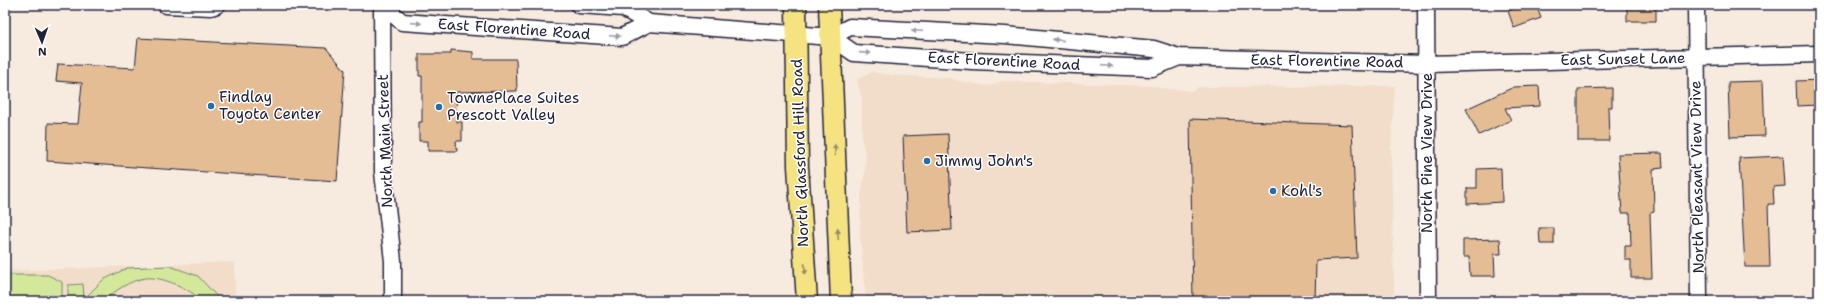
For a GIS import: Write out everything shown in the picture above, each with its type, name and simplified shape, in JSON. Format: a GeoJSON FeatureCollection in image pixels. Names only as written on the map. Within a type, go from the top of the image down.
{"type":"FeatureCollection","features":[{"type":"Feature","properties":{"kind":"main road","name":"North Glassford Hill Road"},"geometry":{"type":"LineString","coordinates":[[796,5],[798,166],[807,301]]}},
{"type":"Feature","properties":{"kind":"main road"},"geometry":{"type":"LineString","coordinates":[[830,5],[842,301]]}},
{"type":"Feature","properties":{"kind":"street"},"geometry":{"type":"LineString","coordinates":[[166,5],[211,7],[217,5]]}},
{"type":"Feature","properties":{"kind":"street","name":"East Florentine Road"},"geometry":{"type":"LineString","coordinates":[[383,5],[402,22],[622,37],[649,23]]}},
{"type":"Feature","properties":{"kind":"street","name":"North Main Street"},"geometry":{"type":"LineString","coordinates":[[383,5],[383,172],[393,261],[393,301]]}},
{"type":"Feature","properties":{"kind":"street","name":"East Florentine Road"},"geometry":{"type":"LineString","coordinates":[[579,5],[623,8],[649,23],[832,37],[854,53],[972,61],[1152,68],[1179,57]]}},
{"type":"Feature","properties":{"kind":"street","name":"North Pine View Drive"},"geometry":{"type":"LineString","coordinates":[[1426,5],[1428,301]]}},
{"type":"Feature","properties":{"kind":"street","name":"North Pleasant View Drive"},"geometry":{"type":"LineString","coordinates":[[1696,5],[1699,301]]}},
{"type":"Feature","properties":{"kind":"street","name":"East Florentine Road"},"geometry":{"type":"LineString","coordinates":[[832,37],[850,27],[1005,35],[1154,50],[1179,57],[1427,64]]}},
{"type":"Feature","properties":{"kind":"street","name":"East Sunset Lane"},"geometry":{"type":"LineString","coordinates":[[1427,64],[1819,54]]}},
{"type":"Feature","properties":{"kind":"shaded area"},"geometry":{"type":"Polygon","coordinates":[[[872,72],[890,75],[951,78],[962,82],[990,86],[1002,81],[1154,86],[1160,88],[1194,91],[1198,87],[1395,86],[1391,149],[1394,290],[1392,301],[866,301],[860,235],[861,196],[866,155],[862,142],[862,99],[857,80],[872,72]]]}},
{"type":"Feature","properties":{"kind":"shaded area"},"geometry":{"type":"Polygon","coordinates":[[[235,262],[235,301],[5,301],[5,271],[235,262]]]}},
{"type":"Feature","properties":{"kind":"green space"},"geometry":{"type":"Polygon","coordinates":[[[170,266],[198,276],[221,301],[201,301],[197,296],[176,284],[160,279],[146,278],[134,281],[103,301],[68,301],[68,285],[83,284],[84,299],[103,280],[127,268],[170,266]]]}},
{"type":"Feature","properties":{"kind":"green space"},"geometry":{"type":"Polygon","coordinates":[[[5,275],[48,275],[62,282],[62,301],[5,301],[5,275]]]}},
{"type":"Feature","properties":{"kind":"building"},"geometry":{"type":"Polygon","coordinates":[[[1526,5],[1536,5],[1541,18],[1514,28],[1508,11],[1526,5]]]}},
{"type":"Feature","properties":{"kind":"building"},"geometry":{"type":"Polygon","coordinates":[[[1627,5],[1656,5],[1656,21],[1627,21],[1627,5]]]}},
{"type":"Feature","properties":{"kind":"building","name":"Findlay Toyota Center"},"geometry":{"type":"Polygon","coordinates":[[[138,38],[326,48],[345,70],[337,181],[47,161],[48,123],[78,124],[82,83],[56,81],[58,64],[135,68],[138,38]]]}},
{"type":"Feature","properties":{"kind":"building","name":"TownePlace Suites Prescott Valley"},"geometry":{"type":"Polygon","coordinates":[[[451,50],[473,52],[473,59],[516,59],[517,91],[456,92],[457,122],[462,122],[462,141],[456,141],[457,151],[428,151],[428,141],[419,141],[419,122],[422,122],[422,76],[419,76],[419,54],[451,54],[451,50]]]}},
{"type":"Feature","properties":{"kind":"building"},"geometry":{"type":"Polygon","coordinates":[[[1819,80],[1819,105],[1797,106],[1796,81],[1819,80]]]}},
{"type":"Feature","properties":{"kind":"building"},"geometry":{"type":"Polygon","coordinates":[[[1763,81],[1765,136],[1730,137],[1728,82],[1763,81]]]}},
{"type":"Feature","properties":{"kind":"building"},"geometry":{"type":"Polygon","coordinates":[[[1539,86],[1540,106],[1505,108],[1511,120],[1479,135],[1466,109],[1514,87],[1539,86]]]}},
{"type":"Feature","properties":{"kind":"building"},"geometry":{"type":"Polygon","coordinates":[[[1612,88],[1612,107],[1608,107],[1609,141],[1578,141],[1578,89],[1612,88]]]}},
{"type":"Feature","properties":{"kind":"building","name":"Kohl's"},"geometry":{"type":"Polygon","coordinates":[[[1190,119],[1352,125],[1357,258],[1316,260],[1315,301],[1193,301],[1190,119]]]}},
{"type":"Feature","properties":{"kind":"building"},"geometry":{"type":"Polygon","coordinates":[[[948,134],[952,230],[907,232],[903,136],[948,134]]]}},
{"type":"Feature","properties":{"kind":"building"},"geometry":{"type":"Polygon","coordinates":[[[1662,153],[1663,168],[1653,169],[1654,212],[1650,213],[1652,278],[1631,278],[1631,260],[1625,260],[1625,246],[1631,246],[1630,213],[1622,213],[1618,154],[1662,153]]]}},
{"type":"Feature","properties":{"kind":"building"},"geometry":{"type":"Polygon","coordinates":[[[1783,156],[1785,186],[1773,187],[1774,204],[1768,204],[1770,267],[1745,267],[1739,158],[1783,156]]]}},
{"type":"Feature","properties":{"kind":"building"},"geometry":{"type":"Polygon","coordinates":[[[1501,168],[1502,202],[1467,204],[1467,188],[1477,188],[1477,169],[1501,168]]]}},
{"type":"Feature","properties":{"kind":"building"},"geometry":{"type":"Polygon","coordinates":[[[1539,228],[1554,228],[1554,244],[1540,244],[1539,228]]]}},
{"type":"Feature","properties":{"kind":"building"},"geometry":{"type":"Polygon","coordinates":[[[1500,239],[1501,254],[1494,254],[1495,276],[1470,276],[1469,257],[1463,257],[1463,240],[1500,239]]]}},
{"type":"Feature","properties":{"kind":"place","name":"Findlay Toyota Center"},"geometry":{"type":"Point","coordinates":[211,106]}},
{"type":"Feature","properties":{"kind":"place","name":"TownePlace Suites Prescott Valley"},"geometry":{"type":"Point","coordinates":[439,107]}},
{"type":"Feature","properties":{"kind":"place","name":"Jimmy John's"},"geometry":{"type":"Point","coordinates":[927,161]}},
{"type":"Feature","properties":{"kind":"place","name":"Kohl's"},"geometry":{"type":"Point","coordinates":[1273,191]}}]}
